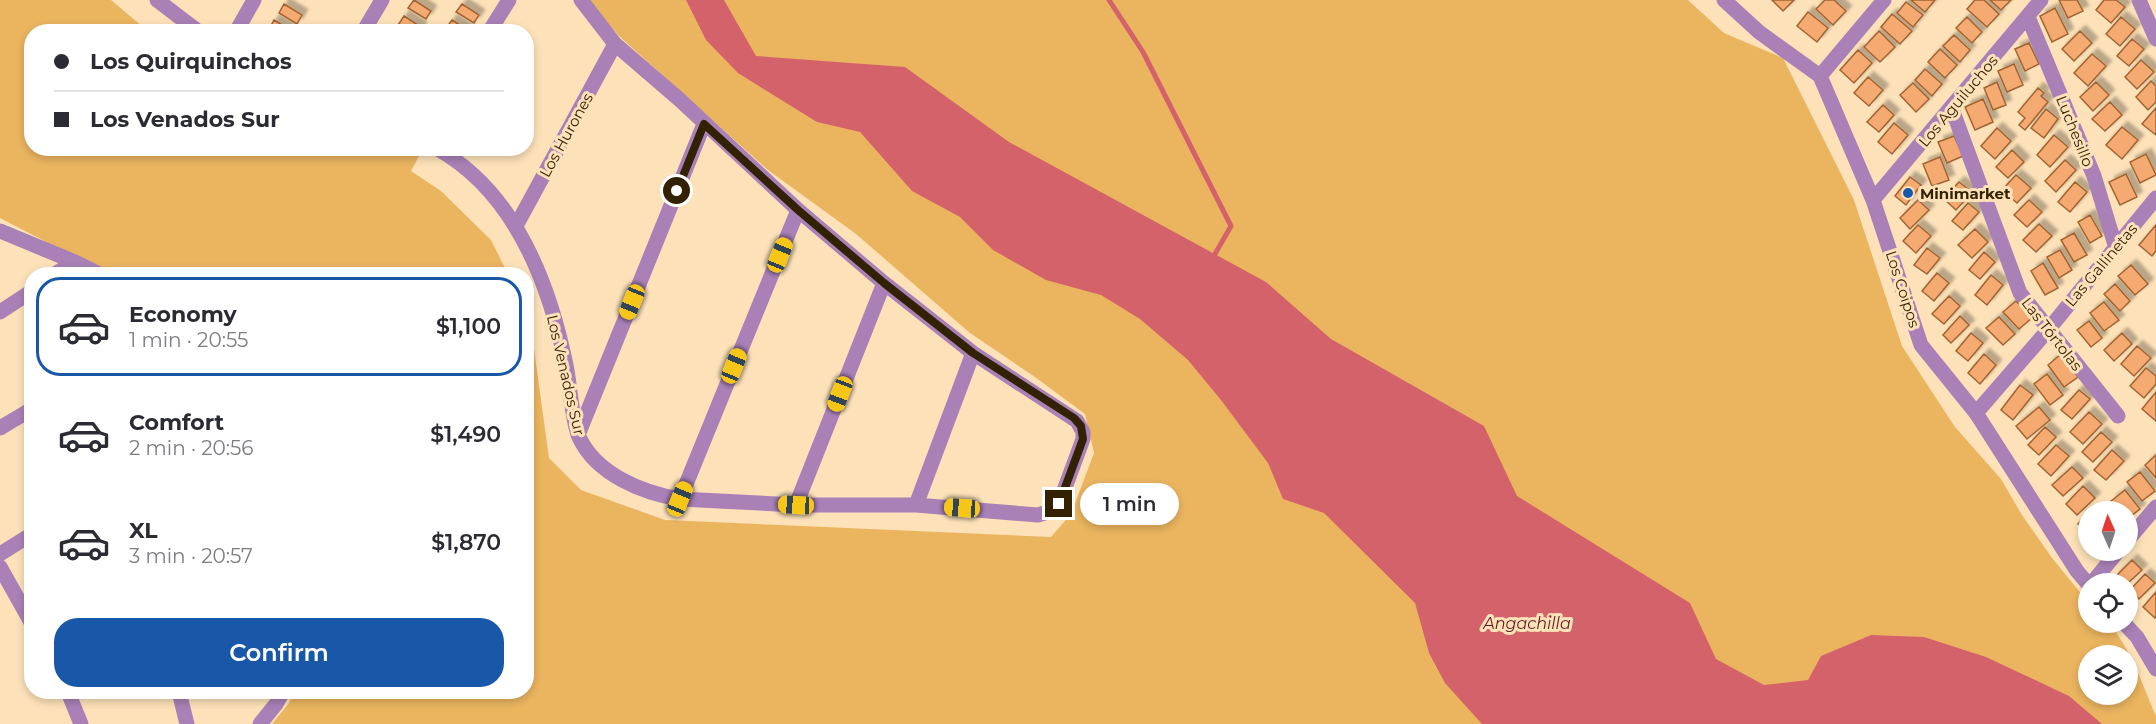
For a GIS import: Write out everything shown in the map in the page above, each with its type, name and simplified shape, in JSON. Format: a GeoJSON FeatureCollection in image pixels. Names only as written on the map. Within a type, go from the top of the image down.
{"type":"FeatureCollection","features":[{"type":"Feature","properties":{"kind":"street"},"geometry":{"type":"LineString","coordinates":[[157,0],[188,24]]}},
{"type":"Feature","properties":{"kind":"street"},"geometry":{"type":"LineString","coordinates":[[240,24],[254,0]]}},
{"type":"Feature","properties":{"kind":"street"},"geometry":{"type":"LineString","coordinates":[[368,24],[382,0]]}},
{"type":"Feature","properties":{"kind":"street"},"geometry":{"type":"LineString","coordinates":[[494,24],[509,0]]}},
{"type":"Feature","properties":{"kind":"street","name":"Los Venados Sur"},"geometry":{"type":"LineString","coordinates":[[447,156],[476,177],[491,192],[516,226],[531,257],[555,322],[569,377],[578,435],[598,461],[627,483],[653,493],[680,499],[796,505],[916,505],[1038,515],[1051,511],[1062,499],[1083,439],[1081,426],[1074,418],[973,353],[884,283],[798,210],[680,100],[615,44],[581,0]]}},
{"type":"Feature","properties":{"kind":"street"},"geometry":{"type":"LineString","coordinates":[[1724,0],[1759,32],[1820,76],[1884,0]]}},
{"type":"Feature","properties":{"kind":"street","name":"Los Aguiluchos"},"geometry":{"type":"LineString","coordinates":[[1874,200],[2041,0]]}},
{"type":"Feature","properties":{"kind":"street"},"geometry":{"type":"LineString","coordinates":[[2139,0],[2156,39]]}},
{"type":"Feature","properties":{"kind":"street","name":"Luchesillo"},"geometry":{"type":"LineString","coordinates":[[2028,17],[2094,176],[2116,248]]}},
{"type":"Feature","properties":{"kind":"street","name":"Los Hurones"},"geometry":{"type":"LineString","coordinates":[[516,226],[615,44]]}},
{"type":"Feature","properties":{"kind":"street","name":"Los Coipos"},"geometry":{"type":"LineString","coordinates":[[1820,76],[1874,200],[1921,345],[1976,412],[2079,573]]}},
{"type":"Feature","properties":{"kind":"street","name":"Las Tórtolas"},"geometry":{"type":"LineString","coordinates":[[1952,109],[2020,293],[2118,416]]}},
{"type":"Feature","properties":{"kind":"street"},"geometry":{"type":"LineString","coordinates":[[578,435],[704,124]]}},
{"type":"Feature","properties":{"kind":"street","name":"Las Gallinetas"},"geometry":{"type":"LineString","coordinates":[[1976,412],[2048,330],[2156,198]]}},
{"type":"Feature","properties":{"kind":"street"},"geometry":{"type":"LineString","coordinates":[[680,499],[798,210]]}},
{"type":"Feature","properties":{"kind":"street"},"geometry":{"type":"LineString","coordinates":[[0,231],[85,267]]}},
{"type":"Feature","properties":{"kind":"street"},"geometry":{"type":"LineString","coordinates":[[67,267],[75,262]]}},
{"type":"Feature","properties":{"kind":"street"},"geometry":{"type":"LineString","coordinates":[[796,505],[884,283]]}},
{"type":"Feature","properties":{"kind":"street"},"geometry":{"type":"LineString","coordinates":[[0,312],[24,296]]}},
{"type":"Feature","properties":{"kind":"street"},"geometry":{"type":"LineString","coordinates":[[916,505],[973,353]]}},
{"type":"Feature","properties":{"kind":"street"},"geometry":{"type":"LineString","coordinates":[[0,428],[24,414]]}},
{"type":"Feature","properties":{"kind":"street"},"geometry":{"type":"LineString","coordinates":[[2138,528],[2156,507]]}},
{"type":"Feature","properties":{"kind":"street"},"geometry":{"type":"LineString","coordinates":[[0,554],[24,539]]}},
{"type":"Feature","properties":{"kind":"street"},"geometry":{"type":"LineString","coordinates":[[2099,573],[2110,561]]}},
{"type":"Feature","properties":{"kind":"street"},"geometry":{"type":"LineString","coordinates":[[0,567],[24,610]]}},
{"type":"Feature","properties":{"kind":"street"},"geometry":{"type":"LineString","coordinates":[[2134,633],[2156,669]]}},
{"type":"Feature","properties":{"kind":"street"},"geometry":{"type":"LineString","coordinates":[[71,699],[81,724]]}},
{"type":"Feature","properties":{"kind":"street"},"geometry":{"type":"LineString","coordinates":[[181,699],[187,724]]}},
{"type":"Feature","properties":{"kind":"street"},"geometry":{"type":"LineString","coordinates":[[260,724],[279,699]]}},
{"type":"Feature","properties":{"kind":"shaded area"},"geometry":{"type":"Polygon","coordinates":[[[0,0],[111,0],[140,24],[24,24],[24,156],[419,156],[411,171],[441,191],[491,240],[504,267],[101,267],[0,218],[0,0]]]}},
{"type":"Feature","properties":{"kind":"shaded area"},"geometry":{"type":"Polygon","coordinates":[[[587,0],[1688,0],[1724,33],[1783,58],[1854,200],[1902,346],[1955,427],[2001,479],[2022,515],[2078,590],[2078,633],[2117,633],[2123,643],[2124,645],[2078,645],[2078,705],[2138,705],[2138,673],[2156,716],[2156,724],[272,724],[290,699],[534,699],[534,349],[549,458],[581,490],[665,520],[1051,537],[1071,514],[1094,453],[1085,414],[970,333],[856,234],[768,170],[619,36],[587,0]]]}},
{"type":"Feature","properties":{"kind":"water","name":"Angachilla"},"geometry":{"type":"Polygon","coordinates":[[[686,0],[724,0],[756,56],[905,67],[1009,142],[1266,282],[1331,339],[1484,426],[1517,496],[1690,603],[1716,659],[1764,685],[1808,680],[1821,656],[1871,635],[1924,637],[1986,657],[2069,696],[2102,724],[1482,724],[1445,683],[1429,653],[1415,603],[1324,513],[1283,499],[1268,463],[1188,360],[1140,319],[1101,295],[1046,280],[993,250],[960,217],[912,191],[860,132],[817,122],[738,73],[706,40],[686,0]]]}},
{"type":"Feature","properties":{"kind":"building"},"geometry":{"type":"Polygon","coordinates":[[[414,0],[431,11],[426,19],[408,8],[414,0]]]}},
{"type":"Feature","properties":{"kind":"building"},"geometry":{"type":"Polygon","coordinates":[[[1772,0],[1794,0],[1783,11],[1772,0]]]}},
{"type":"Feature","properties":{"kind":"building"},"geometry":{"type":"Polygon","coordinates":[[[1825,0],[1834,0],[1846,11],[1833,25],[1816,9],[1825,0]]]}},
{"type":"Feature","properties":{"kind":"building"},"geometry":{"type":"Polygon","coordinates":[[[1911,0],[1935,0],[1925,12],[1911,0]]]}},
{"type":"Feature","properties":{"kind":"building"},"geometry":{"type":"Polygon","coordinates":[[[1975,0],[1984,0],[1999,14],[1987,27],[1967,9],[1975,0]]]}},
{"type":"Feature","properties":{"kind":"building"},"geometry":{"type":"Polygon","coordinates":[[[1990,0],[2011,0],[2001,10],[1990,0]]]}},
{"type":"Feature","properties":{"kind":"building"},"geometry":{"type":"Polygon","coordinates":[[[2059,0],[2077,0],[2083,11],[2068,18],[2059,0]]]}},
{"type":"Feature","properties":{"kind":"building"},"geometry":{"type":"Polygon","coordinates":[[[2104,0],[2116,0],[2125,7],[2111,23],[2096,10],[2104,0]]]}},
{"type":"Feature","properties":{"kind":"building"},"geometry":{"type":"Polygon","coordinates":[[[1906,2],[1923,15],[1913,27],[1897,13],[1906,2]]]}},
{"type":"Feature","properties":{"kind":"building"},"geometry":{"type":"Polygon","coordinates":[[[284,4],[302,15],[297,24],[279,13],[284,4]]]}},
{"type":"Feature","properties":{"kind":"building"},"geometry":{"type":"Polygon","coordinates":[[[462,4],[479,15],[474,23],[456,12],[462,4]]]}},
{"type":"Feature","properties":{"kind":"building"},"geometry":{"type":"Polygon","coordinates":[[[2055,8],[2068,34],[2052,42],[2040,16],[2055,8]]]}},
{"type":"Feature","properties":{"kind":"building"},"geometry":{"type":"Polygon","coordinates":[[[1808,12],[1828,28],[1817,42],[1797,26],[1808,12]]]}},
{"type":"Feature","properties":{"kind":"building"},"geometry":{"type":"Polygon","coordinates":[[[1892,14],[1912,31],[1900,44],[1881,27],[1892,14]]]}},
{"type":"Feature","properties":{"kind":"building"},"geometry":{"type":"Polygon","coordinates":[[[404,16],[416,24],[399,24],[404,16]]]}},
{"type":"Feature","properties":{"kind":"building"},"geometry":{"type":"Polygon","coordinates":[[[1967,17],[1982,32],[1972,43],[1956,28],[1967,17]]]}},
{"type":"Feature","properties":{"kind":"building"},"geometry":{"type":"Polygon","coordinates":[[[2121,17],[2135,29],[2120,46],[2106,34],[2121,17]]]}},
{"type":"Feature","properties":{"kind":"building"},"geometry":{"type":"Polygon","coordinates":[[[1879,31],[1895,47],[1880,62],[1864,47],[1879,31]]]}},
{"type":"Feature","properties":{"kind":"building"},"geometry":{"type":"Polygon","coordinates":[[[2080,31],[2092,43],[2074,61],[2062,49],[2080,31]]]}},
{"type":"Feature","properties":{"kind":"building"},"geometry":{"type":"Polygon","coordinates":[[[1954,35],[1970,50],[1960,62],[1943,46],[1954,35]]]}},
{"type":"Feature","properties":{"kind":"building"},"geometry":{"type":"Polygon","coordinates":[[[2132,39],[2144,49],[2129,66],[2117,56],[2132,39]]]}},
{"type":"Feature","properties":{"kind":"building"},"geometry":{"type":"Polygon","coordinates":[[[2029,43],[2039,64],[2025,71],[2015,49],[2029,43]]]}},
{"type":"Feature","properties":{"kind":"building"},"geometry":{"type":"Polygon","coordinates":[[[1940,49],[1957,65],[1945,78],[1928,62],[1940,49]]]}},
{"type":"Feature","properties":{"kind":"building"},"geometry":{"type":"Polygon","coordinates":[[[1858,50],[1872,63],[1854,83],[1840,70],[1858,50]]]}},
{"type":"Feature","properties":{"kind":"building"},"geometry":{"type":"Polygon","coordinates":[[[2092,54],[2106,66],[2088,86],[2074,73],[2092,54]]]}},
{"type":"Feature","properties":{"kind":"building"},"geometry":{"type":"Polygon","coordinates":[[[2141,60],[2154,72],[2137,89],[2125,77],[2141,60]]]}},
{"type":"Feature","properties":{"kind":"building"},"geometry":{"type":"Polygon","coordinates":[[[2014,64],[2023,85],[2007,92],[1998,71],[2014,64]]]}},
{"type":"Feature","properties":{"kind":"building"},"geometry":{"type":"Polygon","coordinates":[[[1925,69],[1942,84],[1932,96],[1915,80],[1925,69]]]}},
{"type":"Feature","properties":{"kind":"building"},"geometry":{"type":"Polygon","coordinates":[[[1868,77],[1883,90],[1869,106],[1854,93],[1868,77]]]}},
{"type":"Feature","properties":{"kind":"building"},"geometry":{"type":"Polygon","coordinates":[[[2151,81],[2156,86],[2156,102],[2148,110],[2136,97],[2151,81]]]}},
{"type":"Feature","properties":{"kind":"building"},"geometry":{"type":"Polygon","coordinates":[[[1997,82],[2006,105],[1993,110],[1984,88],[1997,82]]]}},
{"type":"Feature","properties":{"kind":"building"},"geometry":{"type":"Polygon","coordinates":[[[2096,82],[2109,95],[2093,111],[2080,97],[2096,82]]]}},
{"type":"Feature","properties":{"kind":"building"},"geometry":{"type":"Polygon","coordinates":[[[1913,83],[1929,99],[1916,112],[1900,95],[1913,83]]]}},
{"type":"Feature","properties":{"kind":"building"},"geometry":{"type":"Polygon","coordinates":[[[2038,88],[2044,93],[2041,96],[2048,102],[2025,130],[2019,125],[2025,118],[2018,112],[2038,88]]]}},
{"type":"Feature","properties":{"kind":"building"},"geometry":{"type":"Polygon","coordinates":[[[1983,99],[1993,122],[1975,130],[1965,107],[1983,99]]]}},
{"type":"Feature","properties":{"kind":"building"},"geometry":{"type":"Polygon","coordinates":[[[2110,102],[2122,115],[2105,131],[2092,119],[2110,102]]]}},
{"type":"Feature","properties":{"kind":"building"},"geometry":{"type":"Polygon","coordinates":[[[1883,105],[1894,115],[1879,132],[1867,122],[1883,105]]]}},
{"type":"Feature","properties":{"kind":"building"},"geometry":{"type":"Polygon","coordinates":[[[2156,108],[2156,135],[2142,124],[2156,108]]]}},
{"type":"Feature","properties":{"kind":"building"},"geometry":{"type":"Polygon","coordinates":[[[2046,109],[2058,119],[2044,138],[2031,128],[2046,109]]]}},
{"type":"Feature","properties":{"kind":"building"},"geometry":{"type":"Polygon","coordinates":[[[1894,123],[1908,135],[1892,154],[1878,142],[1894,123]]]}},
{"type":"Feature","properties":{"kind":"building"},"geometry":{"type":"Polygon","coordinates":[[[2122,127],[2138,140],[2122,159],[2106,145],[2122,127]]]}},
{"type":"Feature","properties":{"kind":"building"},"geometry":{"type":"Polygon","coordinates":[[[1997,128],[2011,141],[1995,159],[1981,146],[1997,128]]]}},
{"type":"Feature","properties":{"kind":"building"},"geometry":{"type":"Polygon","coordinates":[[[2054,135],[2068,147],[2050,167],[2037,155],[2054,135]]]}},
{"type":"Feature","properties":{"kind":"building"},"geometry":{"type":"Polygon","coordinates":[[[1954,136],[1963,156],[1947,163],[1938,142],[1954,136]]]}},
{"type":"Feature","properties":{"kind":"building"},"geometry":{"type":"Polygon","coordinates":[[[2012,150],[2024,162],[2008,178],[1996,167],[2012,150]]]}},
{"type":"Feature","properties":{"kind":"building"},"geometry":{"type":"Polygon","coordinates":[[[2146,154],[2156,175],[2140,183],[2130,162],[2146,154]]]}},
{"type":"Feature","properties":{"kind":"building"},"geometry":{"type":"Polygon","coordinates":[[[1940,157],[1949,180],[1932,186],[1923,164],[1940,157]]]}},
{"type":"Feature","properties":{"kind":"building"},"geometry":{"type":"Polygon","coordinates":[[[2065,160],[2076,170],[2056,192],[2045,181],[2065,160]]]}},
{"type":"Feature","properties":{"kind":"building"},"geometry":{"type":"Polygon","coordinates":[[[2126,174],[2137,197],[2120,205],[2109,182],[2126,174]]]}},
{"type":"Feature","properties":{"kind":"building"},"geometry":{"type":"Polygon","coordinates":[[[2016,175],[2031,188],[2017,203],[2002,190],[2016,175]]]}},
{"type":"Feature","properties":{"kind":"building"},"geometry":{"type":"Polygon","coordinates":[[[1910,177],[1921,185],[1906,205],[1895,196],[1910,177]]]}},
{"type":"Feature","properties":{"kind":"building"},"geometry":{"type":"Polygon","coordinates":[[[1959,182],[1972,192],[1956,210],[1944,199],[1959,182]]]}},
{"type":"Feature","properties":{"kind":"building"},"geometry":{"type":"Polygon","coordinates":[[[2075,182],[2087,192],[2070,212],[2058,202],[2075,182]]]}},
{"type":"Feature","properties":{"kind":"building"},"geometry":{"type":"Polygon","coordinates":[[[1918,200],[1929,210],[1910,229],[1900,218],[1918,200]]]}},
{"type":"Feature","properties":{"kind":"building"},"geometry":{"type":"Polygon","coordinates":[[[2029,200],[2042,212],[2027,227],[2014,215],[2029,200]]]}},
{"type":"Feature","properties":{"kind":"building"},"geometry":{"type":"Polygon","coordinates":[[[1968,203],[1979,212],[1963,230],[1952,221],[1968,203]]]}},
{"type":"Feature","properties":{"kind":"building"},"geometry":{"type":"Polygon","coordinates":[[[2090,215],[2102,236],[2090,243],[2078,222],[2090,215]]]}},
{"type":"Feature","properties":{"kind":"building"},"geometry":{"type":"Polygon","coordinates":[[[2039,224],[2052,236],[2036,252],[2023,240],[2039,224]]]}},
{"type":"Feature","properties":{"kind":"building"},"geometry":{"type":"Polygon","coordinates":[[[1918,225],[1931,236],[1916,253],[1903,241],[1918,225]]]}},
{"type":"Feature","properties":{"kind":"building"},"geometry":{"type":"Polygon","coordinates":[[[2156,225],[2156,251],[2152,256],[2139,245],[2156,225]]]}},
{"type":"Feature","properties":{"kind":"building"},"geometry":{"type":"Polygon","coordinates":[[[1975,229],[1988,242],[1972,258],[1958,245],[1975,229]]]}},
{"type":"Feature","properties":{"kind":"building"},"geometry":{"type":"Polygon","coordinates":[[[2074,233],[2087,255],[2074,262],[2061,240],[2074,233]]]}},
{"type":"Feature","properties":{"kind":"building"},"geometry":{"type":"Polygon","coordinates":[[[1927,248],[1940,258],[1927,274],[1914,265],[1927,248]]]}},
{"type":"Feature","properties":{"kind":"building"},"geometry":{"type":"Polygon","coordinates":[[[2060,250],[2072,270],[2059,278],[2047,257],[2060,250]]]}},
{"type":"Feature","properties":{"kind":"building"},"geometry":{"type":"Polygon","coordinates":[[[1984,252],[1995,262],[1980,279],[1969,270],[1984,252]]]}},
{"type":"Feature","properties":{"kind":"building"},"geometry":{"type":"Polygon","coordinates":[[[2043,263],[2058,288],[2045,295],[2031,271],[2043,263]]]}},
{"type":"Feature","properties":{"kind":"building"},"geometry":{"type":"Polygon","coordinates":[[[2131,265],[2148,284],[2135,295],[2118,276],[2131,265]]]}},
{"type":"Feature","properties":{"kind":"building"},"geometry":{"type":"Polygon","coordinates":[[[1937,273],[1949,283],[1934,301],[1922,291],[1937,273]]]}},
{"type":"Feature","properties":{"kind":"building"},"geometry":{"type":"Polygon","coordinates":[[[1991,275],[2003,285],[1987,305],[1975,295],[1991,275]]]}},
{"type":"Feature","properties":{"kind":"building"},"geometry":{"type":"Polygon","coordinates":[[[2115,284],[2130,301],[2120,311],[2104,294],[2115,284]]]}},
{"type":"Feature","properties":{"kind":"building"},"geometry":{"type":"Polygon","coordinates":[[[1949,296],[1960,306],[1944,324],[1932,314],[1949,296]]]}},
{"type":"Feature","properties":{"kind":"building"},"geometry":{"type":"Polygon","coordinates":[[[2016,301],[2032,318],[2019,329],[2003,312],[2016,301]]]}},
{"type":"Feature","properties":{"kind":"building"},"geometry":{"type":"Polygon","coordinates":[[[2104,302],[2119,320],[2104,331],[2090,313],[2104,302]]]}},
{"type":"Feature","properties":{"kind":"building"},"geometry":{"type":"Polygon","coordinates":[[[1960,316],[1969,325],[1951,343],[1943,335],[1960,316]]]}},
{"type":"Feature","properties":{"kind":"building"},"geometry":{"type":"Polygon","coordinates":[[[1999,317],[2015,334],[2003,345],[1986,328],[1999,317]]]}},
{"type":"Feature","properties":{"kind":"building"},"geometry":{"type":"Polygon","coordinates":[[[2089,321],[2102,338],[2091,347],[2077,330],[2089,321]]]}},
{"type":"Feature","properties":{"kind":"building"},"geometry":{"type":"Polygon","coordinates":[[[1971,333],[1983,343],[1968,361],[1956,351],[1971,333]]]}},
{"type":"Feature","properties":{"kind":"building"},"geometry":{"type":"Polygon","coordinates":[[[2122,333],[2132,344],[2114,361],[2104,350],[2122,333]]]}},
{"type":"Feature","properties":{"kind":"building"},"geometry":{"type":"Polygon","coordinates":[[[2137,346],[2151,358],[2134,376],[2121,364],[2137,346]]]}},
{"type":"Feature","properties":{"kind":"building"},"geometry":{"type":"Polygon","coordinates":[[[1984,354],[1996,365],[1980,384],[1968,373],[1984,354]]]}},
{"type":"Feature","properties":{"kind":"building"},"geometry":{"type":"Polygon","coordinates":[[[2061,354],[2078,377],[2064,387],[2048,365],[2061,354]]]}},
{"type":"Feature","properties":{"kind":"building"},"geometry":{"type":"Polygon","coordinates":[[[2146,368],[2156,376],[2156,384],[2144,398],[2130,386],[2146,368]]]}},
{"type":"Feature","properties":{"kind":"building"},"geometry":{"type":"Polygon","coordinates":[[[2047,374],[2063,395],[2050,405],[2034,384],[2047,374]]]}},
{"type":"Feature","properties":{"kind":"building"},"geometry":{"type":"Polygon","coordinates":[[[2020,385],[2033,395],[2013,420],[2001,410],[2020,385]]]}},
{"type":"Feature","properties":{"kind":"building"},"geometry":{"type":"Polygon","coordinates":[[[2079,390],[2090,399],[2072,419],[2061,410],[2079,390]]]}},
{"type":"Feature","properties":{"kind":"building"},"geometry":{"type":"Polygon","coordinates":[[[2156,392],[2156,421],[2142,409],[2156,392]]]}},
{"type":"Feature","properties":{"kind":"building"},"geometry":{"type":"Polygon","coordinates":[[[2039,407],[2050,420],[2027,439],[2016,426],[2039,407]]]}},
{"type":"Feature","properties":{"kind":"building"},"geometry":{"type":"Polygon","coordinates":[[[2089,412],[2102,424],[2083,444],[2070,432],[2089,412]]]}},
{"type":"Feature","properties":{"kind":"building"},"geometry":{"type":"Polygon","coordinates":[[[2045,427],[2056,437],[2039,455],[2028,445],[2045,427]]]}},
{"type":"Feature","properties":{"kind":"building"},"geometry":{"type":"Polygon","coordinates":[[[2101,432],[2112,442],[2093,462],[2082,452],[2101,432]]]}},
{"type":"Feature","properties":{"kind":"building"},"geometry":{"type":"Polygon","coordinates":[[[2056,445],[2069,456],[2051,476],[2038,464],[2056,445]]]}},
{"type":"Feature","properties":{"kind":"building"},"geometry":{"type":"Polygon","coordinates":[[[2112,450],[2124,461],[2106,480],[2094,470],[2112,450]]]}},
{"type":"Feature","properties":{"kind":"building"},"geometry":{"type":"Polygon","coordinates":[[[2156,455],[2156,478],[2145,465],[2156,455]]]}},
{"type":"Feature","properties":{"kind":"building"},"geometry":{"type":"Polygon","coordinates":[[[2072,467],[2083,478],[2063,496],[2052,485],[2072,467]]]}},
{"type":"Feature","properties":{"kind":"building"},"geometry":{"type":"Polygon","coordinates":[[[2140,472],[2155,491],[2142,501],[2127,482],[2140,472]]]}},
{"type":"Feature","properties":{"kind":"building"},"geometry":{"type":"Polygon","coordinates":[[[2083,486],[2095,498],[2092,501],[2078,501],[2077,515],[2066,504],[2083,486]]]}},
{"type":"Feature","properties":{"kind":"building"},"geometry":{"type":"Polygon","coordinates":[[[2125,490],[2134,501],[2111,501],[2125,490]]]}},
{"type":"Feature","properties":{"kind":"building"},"geometry":{"type":"Polygon","coordinates":[[[2131,561],[2142,570],[2138,574],[2119,573],[2131,561]]]}},
{"type":"Feature","properties":{"kind":"building"},"geometry":{"type":"Polygon","coordinates":[[[2145,574],[2155,583],[2139,599],[2138,598],[2138,581],[2145,574]]]}},
{"type":"Feature","properties":{"kind":"building"},"geometry":{"type":"Polygon","coordinates":[[[2156,592],[2156,616],[2155,618],[2143,607],[2156,592]]]}},
{"type":"Feature","properties":{"kind":"waterway"},"geometry":{"type":"LineString","coordinates":[[1109,0],[1143,52],[1231,226],[1215,254]]}},
{"type":"Feature","properties":{"kind":"place","name":"Minimarket"},"geometry":{"type":"Point","coordinates":[1908,193]}},
{"type":"Feature","properties":{"kind":"route"},"geometry":{"type":"LineString","coordinates":[[677,191],[704,124],[798,210],[884,283],[973,353],[1074,418],[1081,426],[1083,439],[1059,504]]}}]}
